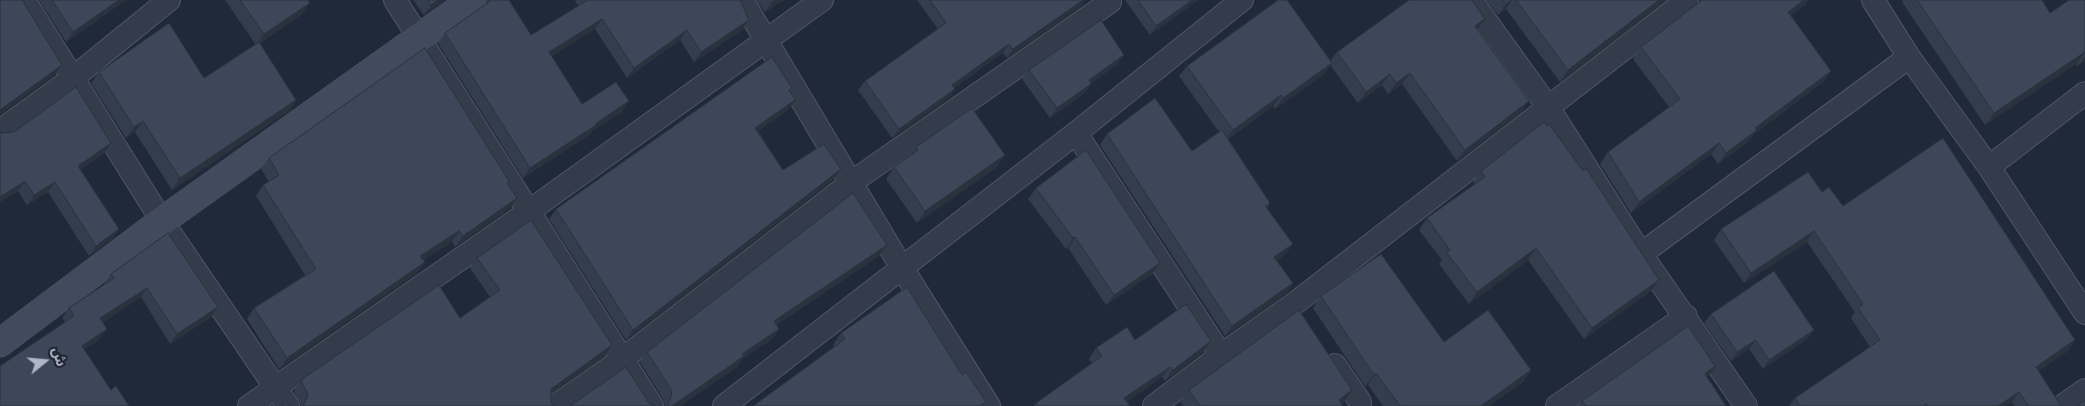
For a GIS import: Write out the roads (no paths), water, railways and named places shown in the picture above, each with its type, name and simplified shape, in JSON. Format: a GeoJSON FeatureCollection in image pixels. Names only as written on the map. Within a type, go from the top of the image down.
{"type":"FeatureCollection","features":[{"type":"Feature","properties":{"kind":"street"},"geometry":{"type":"LineString","coordinates":[[24,0],[162,221],[288,406]]}},
{"type":"Feature","properties":{"kind":"street"},"geometry":{"type":"LineString","coordinates":[[0,131],[73,78],[168,0]]}},
{"type":"Feature","properties":{"kind":"street"},"geometry":{"type":"LineString","coordinates":[[395,0],[528,212],[624,358],[652,406]]}},
{"type":"Feature","properties":{"kind":"street"},"geometry":{"type":"LineString","coordinates":[[0,343],[162,221],[472,0]]}},
{"type":"Feature","properties":{"kind":"street"},"geometry":{"type":"LineString","coordinates":[[742,0],[902,268],[990,406]]}},
{"type":"Feature","properties":{"kind":"street"},"geometry":{"type":"LineString","coordinates":[[249,406],[528,212],[822,0]]}},
{"type":"Feature","properties":{"kind":"street"},"geometry":{"type":"LineString","coordinates":[[555,406],[624,358],[852,182],[1110,2],[1109,0]]}},
{"type":"Feature","properties":{"kind":"street"},"geometry":{"type":"LineString","coordinates":[[724,406],[1076,133],[1242,0]]}},
{"type":"Feature","properties":{"kind":"street"},"geometry":{"type":"LineString","coordinates":[[1471,0],[1548,107],[1641,254],[1686,316],[1746,406]]}},
{"type":"Feature","properties":{"kind":"street"},"geometry":{"type":"LineString","coordinates":[[1154,406],[1221,355],[1300,312],[1548,107],[1687,0]]}},
{"type":"Feature","properties":{"kind":"street"},"geometry":{"type":"LineString","coordinates":[[1872,0],[1909,57],[1990,167],[2085,313]]}},
{"type":"Feature","properties":{"kind":"street"},"geometry":{"type":"LineString","coordinates":[[1641,254],[1909,57]]}},
{"type":"Feature","properties":{"kind":"street"},"geometry":{"type":"LineString","coordinates":[[1990,167],[2085,93]]}},
{"type":"Feature","properties":{"kind":"street"},"geometry":{"type":"LineString","coordinates":[[1076,133],[1221,355]]}},
{"type":"Feature","properties":{"kind":"street"},"geometry":{"type":"LineString","coordinates":[[1557,406],[1686,316]]}},
{"type":"Feature","properties":{"kind":"street"},"geometry":{"type":"LineString","coordinates":[[1321,345],[1360,402],[1360,406]]}},
{"type":"Feature","properties":{"kind":"street"},"geometry":{"type":"LineString","coordinates":[[2062,406],[2085,390]]}}]}
